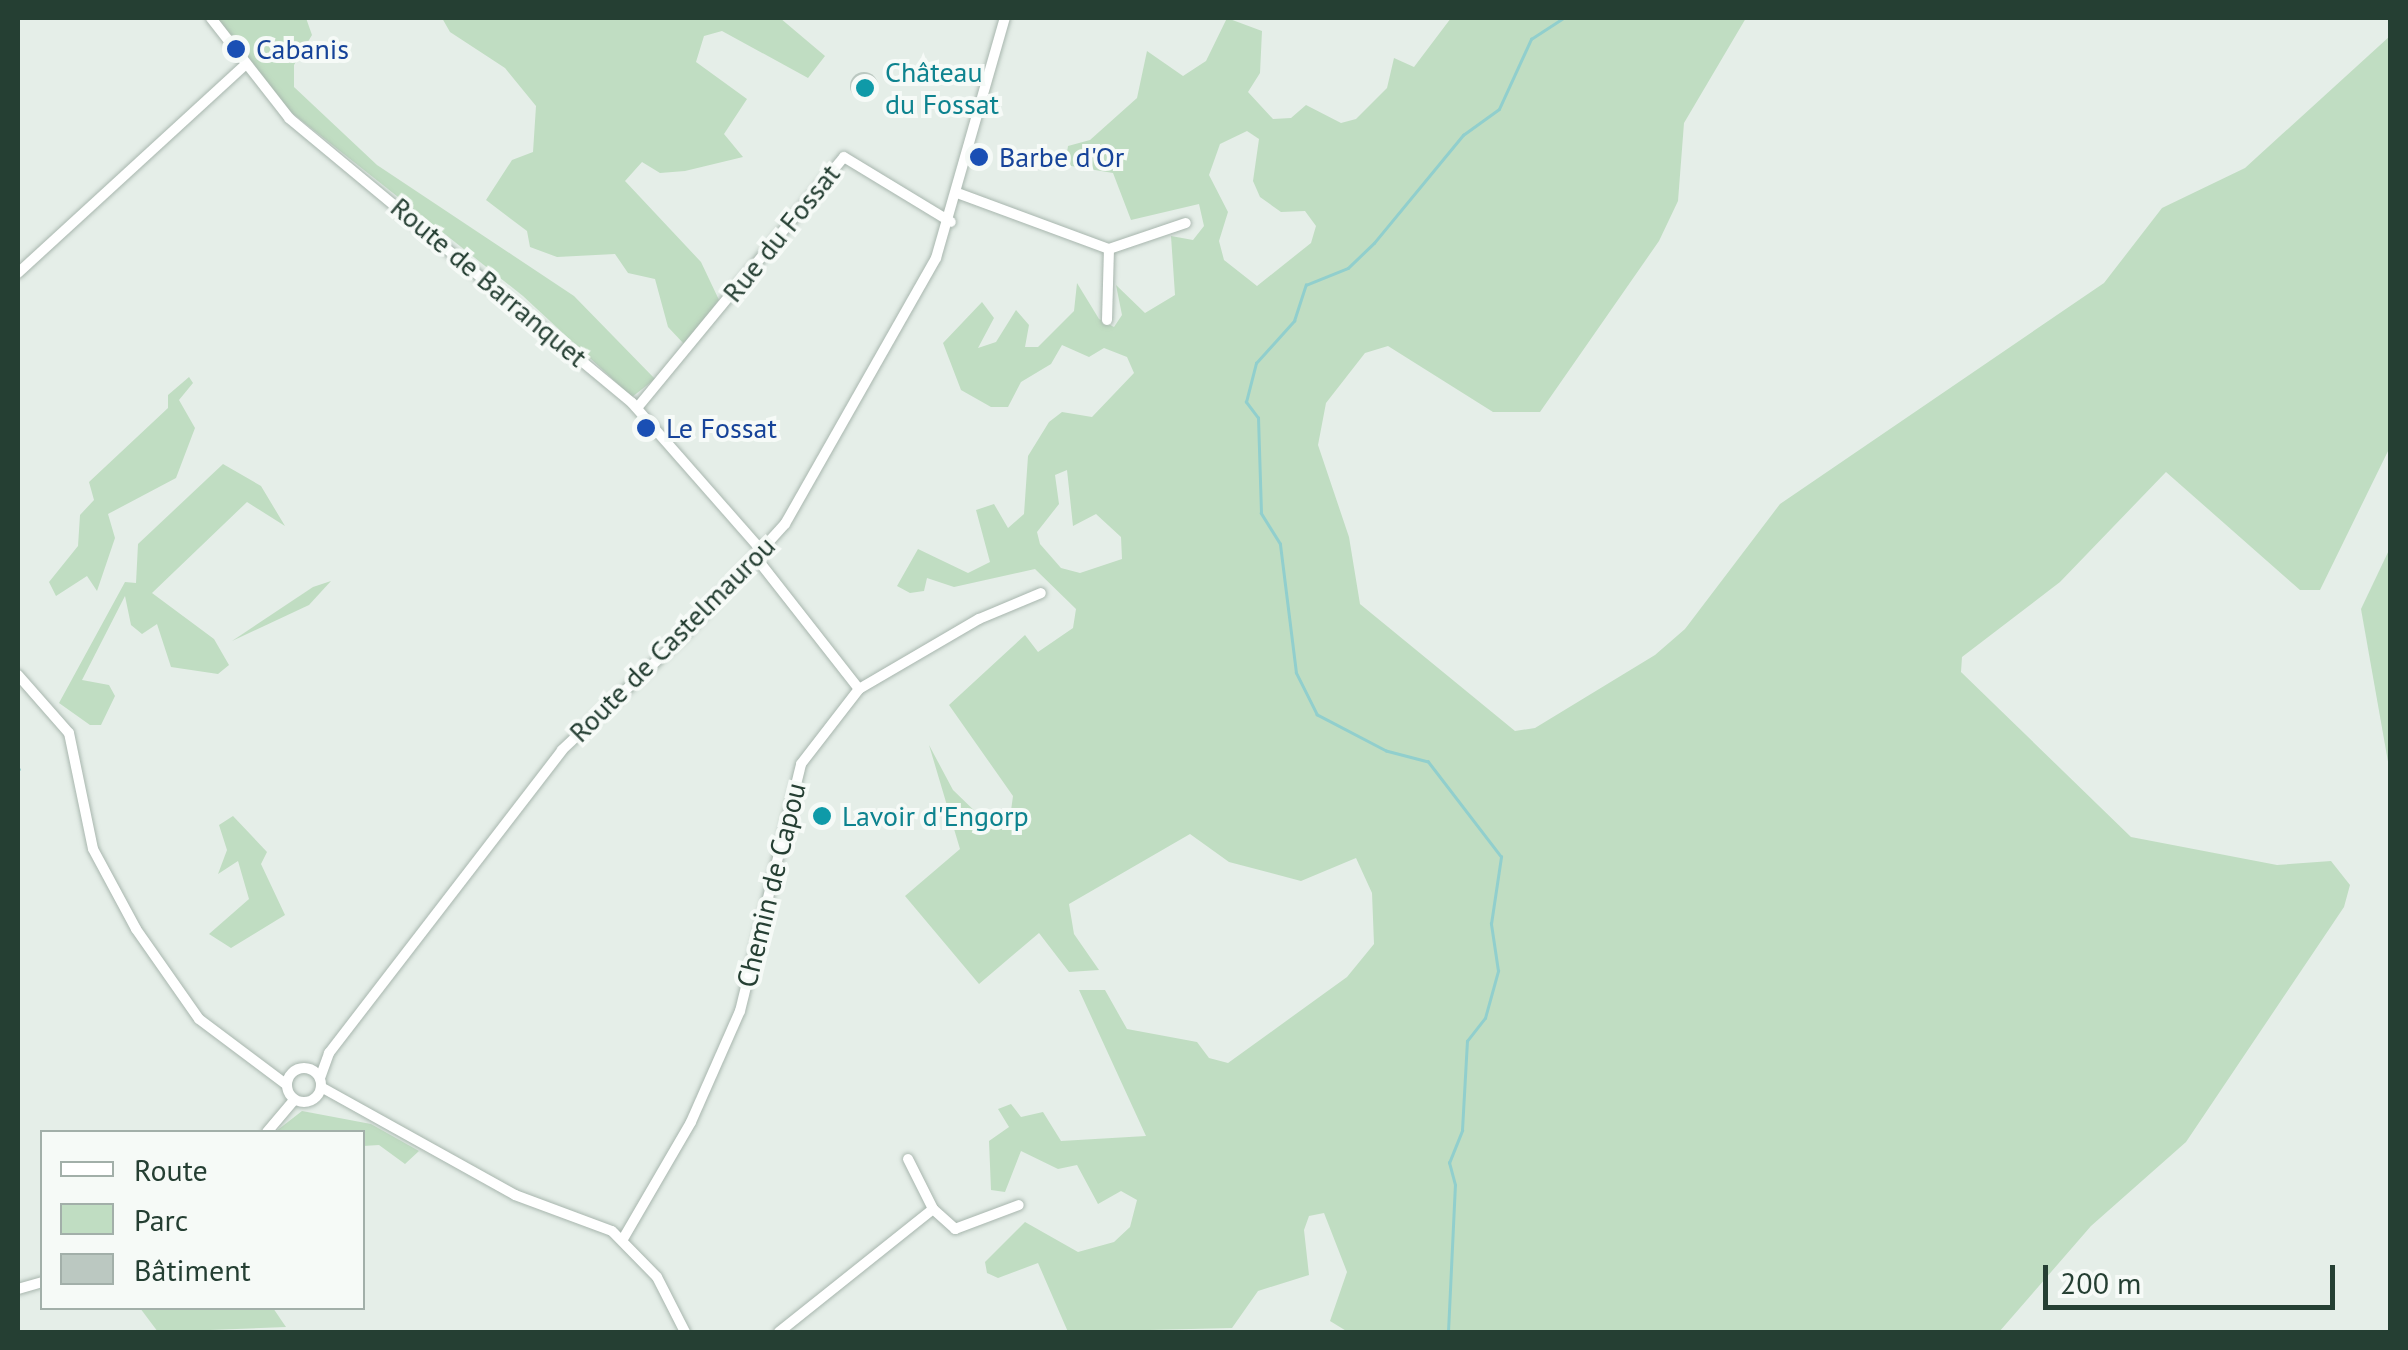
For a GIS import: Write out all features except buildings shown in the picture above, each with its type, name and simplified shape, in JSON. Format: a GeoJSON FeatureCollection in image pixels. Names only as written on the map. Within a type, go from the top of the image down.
{"type":"FeatureCollection","features":[{"type":"Feature","properties":{"kind":"street","name":"Route de Barranquet"},"geometry":{"type":"LineString","coordinates":[[211,18],[244,66],[315,142],[638,408],[760,555]]}},
{"type":"Feature","properties":{"kind":"street","name":"Route de Castelmaurou"},"geometry":{"type":"LineString","coordinates":[[301,1069],[328,1053],[562,750],[760,555],[850,412],[951,222],[1005,18]]}},
{"type":"Feature","properties":{"kind":"street"},"geometry":{"type":"LineString","coordinates":[[18,273],[244,66]]}},
{"type":"Feature","properties":{"kind":"street","name":"Rue du Fossat"},"geometry":{"type":"LineString","coordinates":[[638,408],[844,157],[951,222]]}},
{"type":"Feature","properties":{"kind":"street"},"geometry":{"type":"LineString","coordinates":[[960,194],[1109,249],[1186,222]]}},
{"type":"Feature","properties":{"kind":"street"},"geometry":{"type":"LineString","coordinates":[[1107,320],[1109,249]]}},
{"type":"Feature","properties":{"kind":"street"},"geometry":{"type":"LineString","coordinates":[[760,555],[859,689],[979,619],[1041,593]]}},
{"type":"Feature","properties":{"kind":"street"},"geometry":{"type":"LineString","coordinates":[[18,675],[51,710],[74,746],[88,831],[119,902],[199,1019],[260,1060],[286,1085],[294,1100]]}},
{"type":"Feature","properties":{"kind":"street","name":"Chemin de Capou"},"geometry":{"type":"LineString","coordinates":[[623,1239],[691,1122],[740,1011],[801,764],[859,689]]}},
{"type":"Feature","properties":{"kind":"street","name":"Route de Castelmaurou"},"geometry":{"type":"LineString","coordinates":[[314,1100],[328,1053]]}},
{"type":"Feature","properties":{"kind":"street"},"geometry":{"type":"LineString","coordinates":[[260,1060],[301,1069],[350,1108],[515,1196],[623,1239],[676,1312],[683,1332]]}},
{"type":"Feature","properties":{"kind":"street"},"geometry":{"type":"LineString","coordinates":[[286,1085],[301,1069]]}},
{"type":"Feature","properties":{"kind":"street"},"geometry":{"type":"LineString","coordinates":[[268,1130],[294,1100],[350,1108]]}},
{"type":"Feature","properties":{"kind":"street"},"geometry":{"type":"LineString","coordinates":[[908,1159],[933,1208],[955,1230],[1019,1205]]}},
{"type":"Feature","properties":{"kind":"street"},"geometry":{"type":"LineString","coordinates":[[779,1332],[933,1208]]}},
{"type":"Feature","properties":{"kind":"green space"},"geometry":{"type":"Polygon","coordinates":[[[216,18],[306,18],[312,35],[294,65],[294,87],[377,165],[574,296],[655,379],[632,397],[523,296],[287,109],[216,18]]]}},
{"type":"Feature","properties":{"kind":"green space"},"geometry":{"type":"Polygon","coordinates":[[[442,18],[780,18],[825,56],[808,78],[722,31],[704,36],[696,62],[747,99],[724,134],[743,157],[660,173],[642,162],[625,181],[701,262],[719,300],[684,344],[668,327],[655,279],[628,273],[615,254],[557,257],[530,247],[527,231],[486,200],[512,160],[533,152],[536,106],[505,68],[450,32],[442,18]]]}},
{"type":"Feature","properties":{"kind":"green space"},"geometry":{"type":"Polygon","coordinates":[[[1227,18],[1262,31],[1260,73],[1248,92],[1273,119],[1291,118],[1306,105],[1341,123],[1356,119],[1387,88],[1394,58],[1414,67],[1451,18],[1746,18],[1684,123],[1678,201],[1659,241],[1540,412],[1493,412],[1388,346],[1365,353],[1326,403],[1318,445],[1349,537],[1360,604],[1515,731],[1535,728],[1655,655],[1685,629],[1780,504],[2104,283],[2162,208],[2245,168],[2390,36],[2390,447],[2320,590],[2300,590],[2166,472],[2060,582],[1962,657],[1961,672],[2131,837],[2277,865],[2331,861],[2350,885],[2344,907],[2186,1142],[2091,1226],[1999,1332],[1348,1332],[1330,1321],[1347,1272],[1324,1213],[1309,1216],[1304,1230],[1309,1275],[1258,1291],[1232,1328],[1068,1332],[1038,1263],[998,1278],[987,1273],[985,1262],[1025,1222],[1078,1252],[1114,1242],[1130,1227],[1137,1200],[1121,1191],[1098,1204],[1077,1165],[1058,1169],[1021,1151],[1005,1192],[991,1190],[989,1141],[1009,1127],[998,1109],[1011,1104],[1021,1117],[1043,1112],[1061,1141],[1146,1136],[1079,990],[1105,990],[1127,1029],[1197,1042],[1209,1058],[1228,1063],[1347,977],[1374,944],[1372,893],[1356,858],[1301,881],[1229,862],[1190,834],[1069,904],[1074,934],[1099,970],[1069,972],[1039,933],[979,984],[905,896],[960,849],[929,745],[953,790],[983,819],[1009,825],[1013,796],[949,705],[1025,635],[1038,652],[1073,628],[1076,609],[1035,569],[954,587],[927,578],[924,591],[910,593],[897,586],[918,549],[968,573],[990,562],[976,510],[994,504],[1008,528],[1024,514],[1028,456],[1049,422],[1062,412],[1092,417],[1134,373],[1127,357],[1104,348],[1089,357],[1062,345],[1051,364],[1021,382],[1008,407],[991,407],[961,390],[943,343],[982,302],[994,318],[978,348],[996,342],[1016,310],[1029,325],[1025,347],[1038,347],[1074,311],[1077,283],[1099,319],[1114,327],[1122,315],[1116,285],[1145,313],[1175,295],[1171,236],[1193,240],[1204,226],[1199,204],[1131,220],[1113,173],[1065,165],[1068,146],[1090,140],[1137,98],[1147,51],[1183,76],[1206,61],[1227,18]],[[1247,131],[1220,144],[1209,175],[1228,212],[1219,241],[1224,260],[1257,286],[1311,243],[1316,226],[1305,211],[1281,212],[1260,197],[1253,181],[1259,139],[1247,131]],[[1067,470],[1055,475],[1059,504],[1037,532],[1040,544],[1061,568],[1080,573],[1122,559],[1121,537],[1096,514],[1073,526],[1067,470]]]}},
{"type":"Feature","properties":{"kind":"green space"},"geometry":{"type":"Polygon","coordinates":[[[189,377],[193,383],[179,400],[195,428],[176,478],[108,514],[115,538],[97,591],[87,576],[56,596],[49,582],[78,546],[80,515],[94,500],[89,482],[168,408],[168,395],[189,377]]]}},
{"type":"Feature","properties":{"kind":"green space"},"geometry":{"type":"Polygon","coordinates":[[[223,464],[261,486],[285,526],[247,502],[152,593],[214,639],[229,665],[218,674],[171,667],[157,624],[142,634],[131,625],[125,596],[82,680],[109,685],[115,696],[101,725],[90,725],[59,703],[125,582],[136,583],[138,544],[223,464]]]}},
{"type":"Feature","properties":{"kind":"green space"},"geometry":{"type":"Polygon","coordinates":[[[2390,548],[2390,773],[2361,609],[2390,548]]]}},
{"type":"Feature","properties":{"kind":"green space"},"geometry":{"type":"Polygon","coordinates":[[[331,581],[309,605],[232,641],[313,587],[331,581]]]}},
{"type":"Feature","properties":{"kind":"green space"},"geometry":{"type":"Polygon","coordinates":[[[233,816],[267,852],[261,864],[285,915],[231,948],[209,934],[249,899],[238,861],[218,874],[227,850],[219,825],[233,816]]]}},
{"type":"Feature","properties":{"kind":"green space"},"geometry":{"type":"Polygon","coordinates":[[[302,1111],[371,1124],[419,1151],[405,1164],[379,1145],[365,1146],[365,1130],[278,1130],[302,1111]]]}},
{"type":"Feature","properties":{"kind":"green space"},"geometry":{"type":"Polygon","coordinates":[[[142,1310],[274,1310],[286,1327],[158,1332],[142,1310]]]}},
{"type":"Feature","properties":{"kind":"waterway"},"geometry":{"type":"LineString","coordinates":[[1448,1332],[1455,1185],[1449,1163],[1462,1130],[1467,1041],[1485,1018],[1498,971],[1491,924],[1501,857],[1428,762],[1386,751],[1317,715],[1296,673],[1280,544],[1261,513],[1258,418],[1246,402],[1256,363],[1294,321],[1306,285],[1348,268],[1374,243],[1463,135],[1499,109],[1531,39],[1563,18]]}},
{"type":"Feature","properties":{"kind":"place","name":"Cabanis"},"geometry":{"type":"Point","coordinates":[236,49]}},
{"type":"Feature","properties":{"kind":"place","name":"Château du Fossat"},"geometry":{"type":"Point","coordinates":[865,88]}},
{"type":"Feature","properties":{"kind":"place","name":"Barbe d'Or"},"geometry":{"type":"Point","coordinates":[979,157]}},
{"type":"Feature","properties":{"kind":"place","name":"Le Fossat"},"geometry":{"type":"Point","coordinates":[646,428]}},
{"type":"Feature","properties":{"kind":"place","name":"Lavoir d'Engorp"},"geometry":{"type":"Point","coordinates":[822,816]}}]}
